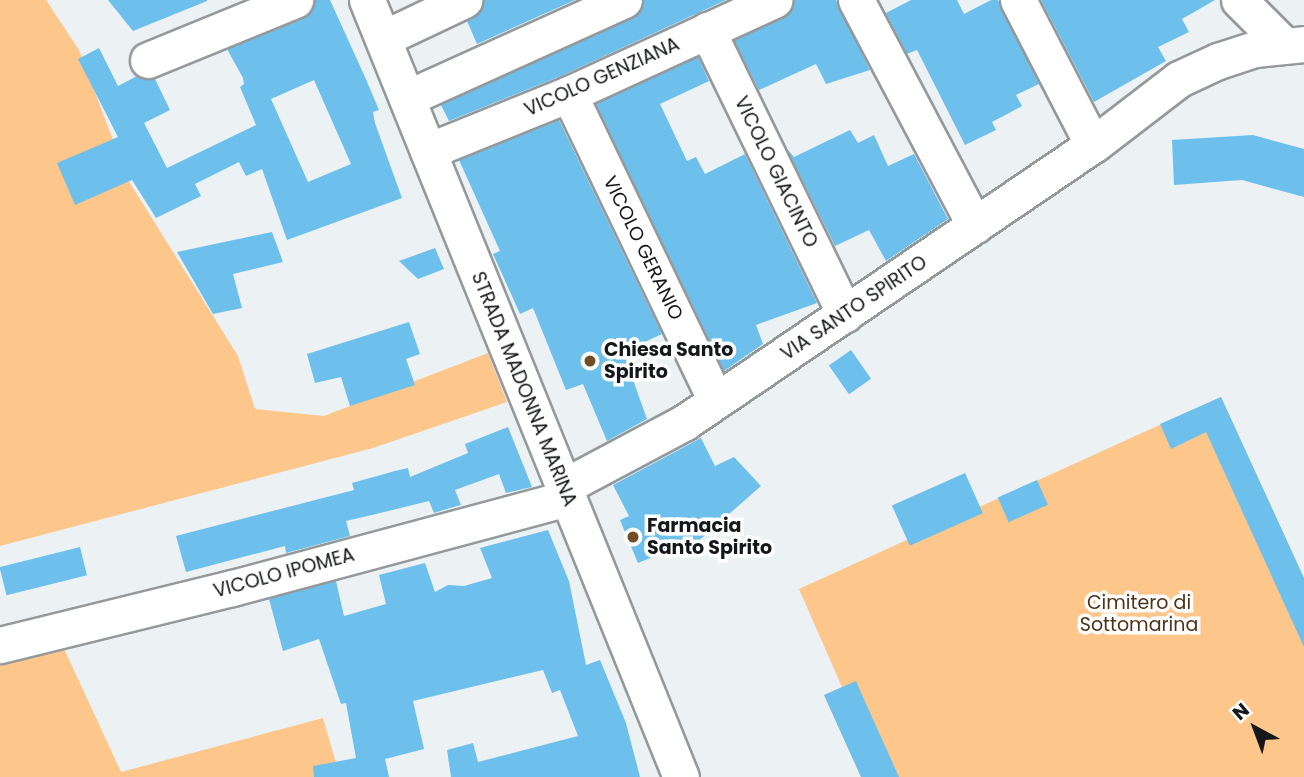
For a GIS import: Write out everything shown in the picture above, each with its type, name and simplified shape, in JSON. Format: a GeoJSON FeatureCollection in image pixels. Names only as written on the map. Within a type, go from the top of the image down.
{"type":"FeatureCollection","features":[{"type":"Feature","properties":{"kind":"street"},"geometry":{"type":"LineString","coordinates":[[148,60],[295,0]]}},
{"type":"Feature","properties":{"kind":"street","name":"STRADA MADONNA MARINA"},"geometry":{"type":"LineString","coordinates":[[367,0],[681,777]]}},
{"type":"Feature","properties":{"kind":"street"},"geometry":{"type":"LineString","coordinates":[[384,38],[464,0]]}},
{"type":"Feature","properties":{"kind":"street"},"geometry":{"type":"LineString","coordinates":[[407,98],[624,0]]}},
{"type":"Feature","properties":{"kind":"street","name":"VICOLO GENZIANA"},"geometry":{"type":"LineString","coordinates":[[428,151],[569,94],[774,0]]}},
{"type":"Feature","properties":{"kind":"street"},"geometry":{"type":"LineString","coordinates":[[856,0],[975,226]]}},
{"type":"Feature","properties":{"kind":"street"},"geometry":{"type":"LineString","coordinates":[[1018,0],[1093,145]]}},
{"type":"Feature","properties":{"kind":"street"},"geometry":{"type":"LineString","coordinates":[[1239,0],[1300,57]]}},
{"type":"Feature","properties":{"kind":"street","name":"VICOLO GIACINTO"},"geometry":{"type":"LineString","coordinates":[[707,30],[845,314]]}},
{"type":"Feature","properties":{"kind":"street","name":"VIA SANTO SPIRITO"},"geometry":{"type":"LineString","coordinates":[[565,492],[685,422],[1093,145],[1179,79],[1217,61],[1300,57]]}},
{"type":"Feature","properties":{"kind":"street","name":"VICOLO GERANIO"},"geometry":{"type":"LineString","coordinates":[[569,94],[716,401]]}},
{"type":"Feature","properties":{"kind":"street","name":"VICOLO IPOMEA"},"geometry":{"type":"LineString","coordinates":[[0,645],[232,588],[565,492]]}},
{"type":"Feature","properties":{"kind":"green space"},"geometry":{"type":"Polygon","coordinates":[[[0,0],[46,0],[79,50],[128,180],[238,356],[255,409],[324,416],[488,353],[507,402],[373,448],[0,546],[0,0]]]}},
{"type":"Feature","properties":{"kind":"green space","name":"Cimitero di Sottomarina"},"geometry":{"type":"Polygon","coordinates":[[[1221,397],[1304,578],[1304,777],[861,777],[824,695],[842,687],[799,589],[1221,397]]]}},
{"type":"Feature","properties":{"kind":"green space"},"geometry":{"type":"Polygon","coordinates":[[[60,640],[121,772],[323,718],[340,777],[0,777],[0,654],[60,640]]]}},
{"type":"Feature","properties":{"kind":"building"},"geometry":{"type":"Polygon","coordinates":[[[108,0],[207,0],[207,1],[133,31],[108,0]]]}},
{"type":"Feature","properties":{"kind":"building"},"geometry":{"type":"Polygon","coordinates":[[[315,0],[330,0],[379,110],[373,112],[375,123],[402,198],[287,240],[262,169],[246,176],[239,162],[195,184],[201,196],[156,218],[132,180],[75,205],[57,163],[118,137],[78,59],[99,48],[118,86],[137,76],[155,79],[170,110],[144,123],[167,168],[256,125],[240,87],[244,84],[243,78],[227,49],[303,19],[311,12],[315,0]],[[314,80],[271,99],[308,182],[351,164],[314,80]]]}},
{"type":"Feature","properties":{"kind":"building"},"geometry":{"type":"Polygon","coordinates":[[[484,0],[575,0],[477,44],[467,21],[480,12],[484,0]]]}},
{"type":"Feature","properties":{"kind":"building"},"geometry":{"type":"Polygon","coordinates":[[[644,0],[726,0],[561,76],[449,121],[441,105],[632,18],[641,11],[644,0]]]}},
{"type":"Feature","properties":{"kind":"building"},"geometry":{"type":"Polygon","coordinates":[[[794,0],[836,0],[870,70],[826,84],[816,64],[759,90],[734,40],[783,18],[791,11],[794,0]]]}},
{"type":"Feature","properties":{"kind":"building"},"geometry":{"type":"Polygon","coordinates":[[[911,0],[957,0],[964,14],[991,0],[998,0],[1039,84],[1016,95],[1022,106],[992,122],[996,130],[965,145],[917,50],[907,54],[886,13],[911,0]]]}},
{"type":"Feature","properties":{"kind":"building"},"geometry":{"type":"Polygon","coordinates":[[[1041,0],[1215,0],[1182,19],[1189,32],[1158,47],[1166,61],[1094,102],[1041,0]]]}},
{"type":"Feature","properties":{"kind":"building"},"geometry":{"type":"Polygon","coordinates":[[[698,57],[709,81],[660,104],[687,161],[696,157],[705,174],[745,154],[817,303],[756,325],[763,344],[724,371],[596,104],[698,57]]]}},
{"type":"Feature","properties":{"kind":"building"},"geometry":{"type":"Polygon","coordinates":[[[559,120],[662,334],[623,352],[647,419],[607,441],[583,384],[566,390],[533,308],[520,314],[493,254],[500,251],[459,160],[559,120]]]}},
{"type":"Feature","properties":{"kind":"building"},"geometry":{"type":"Polygon","coordinates":[[[850,130],[858,143],[874,135],[888,166],[914,154],[948,219],[886,261],[869,230],[835,246],[787,149],[794,157],[850,130]]]}},
{"type":"Feature","properties":{"kind":"building"},"geometry":{"type":"Polygon","coordinates":[[[1253,135],[1304,149],[1304,197],[1242,180],[1174,185],[1172,140],[1253,135]]]}},
{"type":"Feature","properties":{"kind":"building"},"geometry":{"type":"Polygon","coordinates":[[[272,232],[283,262],[233,274],[242,308],[213,314],[177,252],[272,232]]]}},
{"type":"Feature","properties":{"kind":"building"},"geometry":{"type":"Polygon","coordinates":[[[435,248],[444,269],[418,279],[399,261],[435,248]]]}},
{"type":"Feature","properties":{"kind":"building"},"geometry":{"type":"Polygon","coordinates":[[[409,322],[420,354],[406,359],[415,385],[350,406],[341,377],[315,383],[307,354],[409,322]]]}},
{"type":"Feature","properties":{"kind":"building"},"geometry":{"type":"Polygon","coordinates":[[[851,350],[871,379],[849,394],[829,365],[851,350]]]}},
{"type":"Feature","properties":{"kind":"building"},"geometry":{"type":"Polygon","coordinates":[[[1221,397],[1304,578],[1304,647],[1206,432],[1171,449],[1160,424],[1221,397]]]}},
{"type":"Feature","properties":{"kind":"building"},"geometry":{"type":"Polygon","coordinates":[[[508,427],[532,487],[506,493],[499,474],[455,490],[461,505],[434,513],[429,501],[346,521],[350,536],[286,553],[285,546],[186,572],[176,536],[354,490],[352,483],[395,471],[408,468],[410,477],[468,453],[465,444],[508,427]]]}},
{"type":"Feature","properties":{"kind":"building"},"geometry":{"type":"Polygon","coordinates":[[[701,438],[715,466],[734,457],[761,486],[695,544],[693,540],[638,563],[620,520],[629,516],[613,485],[701,438]]]}},
{"type":"Feature","properties":{"kind":"building"},"geometry":{"type":"Polygon","coordinates":[[[965,473],[983,513],[910,546],[892,506],[965,473]]]}},
{"type":"Feature","properties":{"kind":"building"},"geometry":{"type":"Polygon","coordinates":[[[1037,480],[1048,505],[1009,522],[998,497],[1037,480]]]}},
{"type":"Feature","properties":{"kind":"building"},"geometry":{"type":"Polygon","coordinates":[[[548,530],[569,581],[586,665],[600,660],[626,723],[640,777],[451,777],[447,750],[473,743],[478,762],[578,736],[560,690],[552,693],[543,670],[413,701],[424,749],[385,759],[389,777],[314,777],[313,766],[356,758],[346,703],[341,704],[319,639],[283,651],[269,599],[336,581],[344,616],[386,604],[379,575],[425,563],[435,592],[448,585],[464,586],[492,578],[480,548],[548,530]]]}},
{"type":"Feature","properties":{"kind":"building"},"geometry":{"type":"Polygon","coordinates":[[[80,547],[87,575],[6,595],[0,567],[80,547]]]}},
{"type":"Feature","properties":{"kind":"building"},"geometry":{"type":"Polygon","coordinates":[[[856,681],[899,777],[861,777],[824,695],[856,681]]]}},
{"type":"Feature","properties":{"kind":"place","name":"Chiesa Santo Spirito"},"geometry":{"type":"Point","coordinates":[590,361]}},
{"type":"Feature","properties":{"kind":"place","name":"Farmacia Santo Spirito"},"geometry":{"type":"Point","coordinates":[633,537]}}]}
